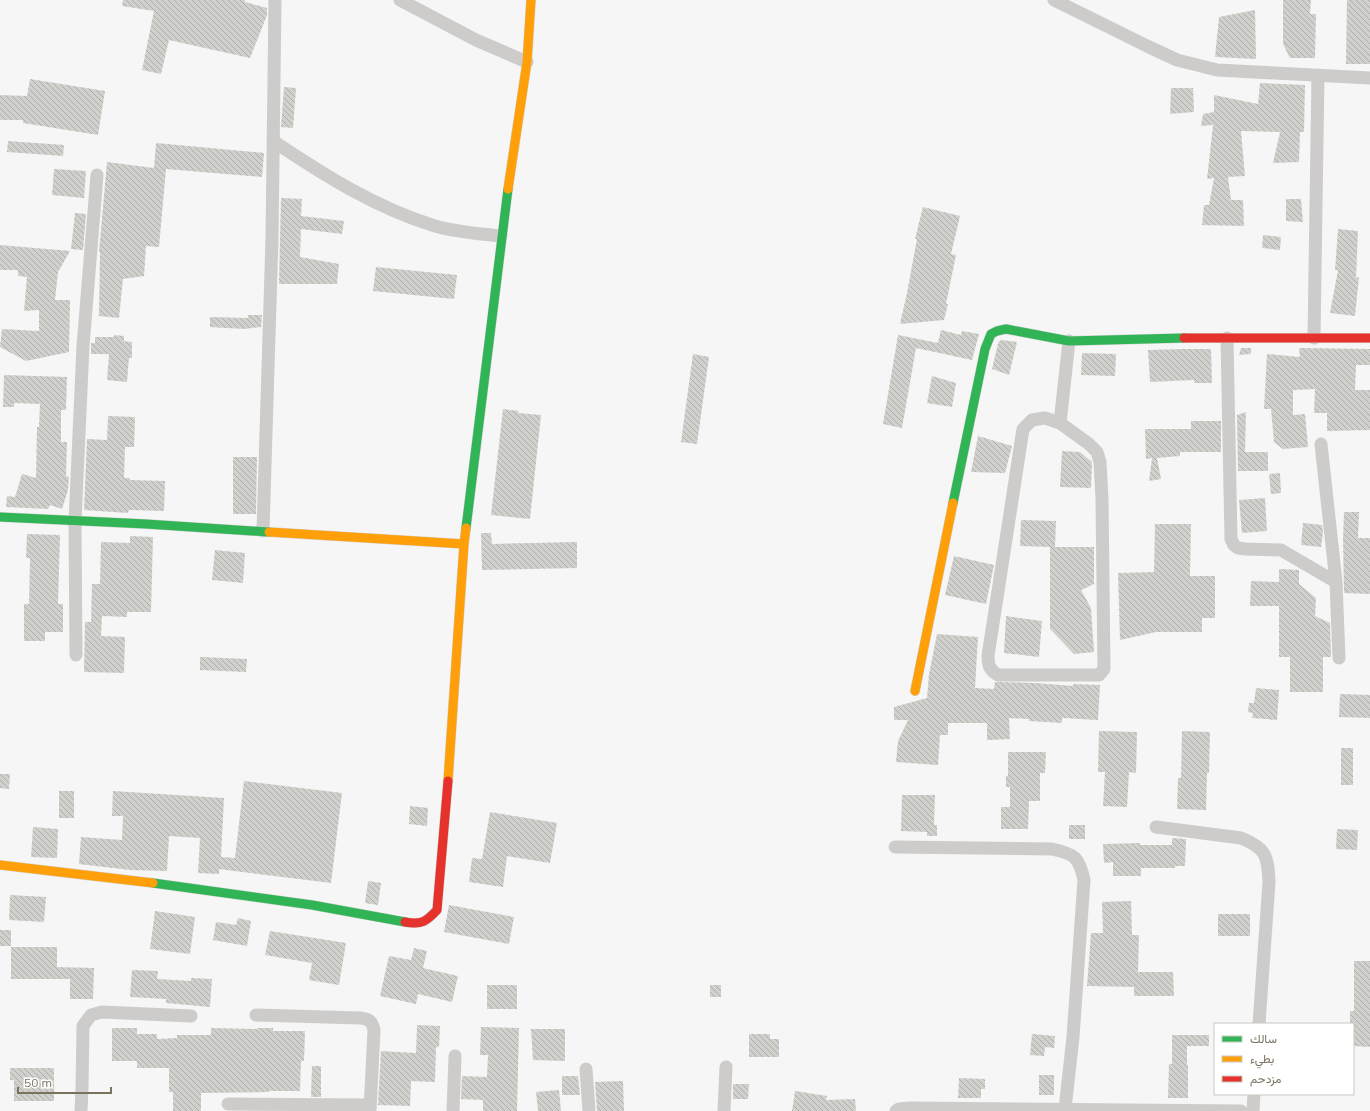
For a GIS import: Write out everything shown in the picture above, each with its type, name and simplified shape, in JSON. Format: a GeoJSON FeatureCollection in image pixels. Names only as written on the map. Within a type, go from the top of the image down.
{"type":"FeatureCollection","features":[{"type":"Feature","properties":{"kind":"street"},"geometry":{"type":"LineString","coordinates":[[263,531],[270,300],[275,0]]}},
{"type":"Feature","properties":{"kind":"street"},"geometry":{"type":"LineString","coordinates":[[400,0],[476,40],[527,62]]}},
{"type":"Feature","properties":{"kind":"street"},"geometry":{"type":"LineString","coordinates":[[0,865],[140,881],[321,906],[416,924],[424,922],[430,918],[437,910],[447,807],[464,544],[501,236],[527,62],[531,0]]}},
{"type":"Feature","properties":{"kind":"street"},"geometry":{"type":"LineString","coordinates":[[1054,0],[1177,60],[1217,70],[1370,78]]}},
{"type":"Feature","properties":{"kind":"street"},"geometry":{"type":"LineString","coordinates":[[1314,338],[1318,75]]}},
{"type":"Feature","properties":{"kind":"street"},"geometry":{"type":"LineString","coordinates":[[273,141],[310,166],[392,210],[434,226],[455,231],[501,236]]}},
{"type":"Feature","properties":{"kind":"street"},"geometry":{"type":"LineString","coordinates":[[76,655],[76,522],[83,346],[97,175]]}},
{"type":"Feature","properties":{"kind":"street"},"geometry":{"type":"LineString","coordinates":[[915,691],[985,349],[991,333],[997,330],[1006,329],[1069,342],[1227,338],[1370,338]]}},
{"type":"Feature","properties":{"kind":"street"},"geometry":{"type":"LineString","coordinates":[[1227,338],[1231,539],[1234,545],[1238,548],[1281,550],[1336,582]]}},
{"type":"Feature","properties":{"kind":"street"},"geometry":{"type":"LineString","coordinates":[[1060,423],[1069,342]]}},
{"type":"Feature","properties":{"kind":"street"},"geometry":{"type":"LineString","coordinates":[[1045,418],[1060,423],[1089,444],[1097,452],[1100,462],[1102,499],[1104,669],[1099,675],[998,675],[988,666],[988,656],[1023,429],[1032,420],[1045,418]]}},
{"type":"Feature","properties":{"kind":"street"},"geometry":{"type":"LineString","coordinates":[[1321,444],[1336,582],[1339,658]]}},
{"type":"Feature","properties":{"kind":"street"},"geometry":{"type":"LineString","coordinates":[[0,517],[76,522],[146,524],[464,544]]}},
{"type":"Feature","properties":{"kind":"street"},"geometry":{"type":"LineString","coordinates":[[1156,827],[1241,838],[1254,843],[1262,850],[1268,863],[1269,882],[1259,1023]]}},
{"type":"Feature","properties":{"kind":"street"},"geometry":{"type":"LineString","coordinates":[[895,847],[1052,849],[1067,852],[1078,860],[1084,880],[1073,1037],[1065,1109]]}},
{"type":"Feature","properties":{"kind":"street"},"geometry":{"type":"LineString","coordinates":[[80,1111],[83,1026],[92,1015],[102,1012],[191,1016]]}},
{"type":"Feature","properties":{"kind":"street"},"geometry":{"type":"LineString","coordinates":[[228,1104],[370,1108],[374,1030],[372,1022],[368,1019],[360,1018],[256,1015]]}},
{"type":"Feature","properties":{"kind":"street"},"geometry":{"type":"LineString","coordinates":[[453,1111],[455,1056]]}},
{"type":"Feature","properties":{"kind":"street"},"geometry":{"type":"LineString","coordinates":[[724,1111],[726,1067]]}},
{"type":"Feature","properties":{"kind":"street"},"geometry":{"type":"LineString","coordinates":[[586,1069],[589,1111]]}},
{"type":"Feature","properties":{"kind":"street"},"geometry":{"type":"LineString","coordinates":[[1253,1111],[1254,1095]]}},
{"type":"Feature","properties":{"kind":"street"},"geometry":{"type":"LineString","coordinates":[[896,1111],[899,1109],[909,1108],[967,1110],[1065,1109],[1241,1111]]}},
{"type":"Feature","properties":{"kind":"building"},"geometry":{"type":"Polygon","coordinates":[[[123,0],[245,0],[245,2],[267,8],[267,15],[250,58],[169,40],[161,74],[142,70],[154,11],[122,6],[123,0]]]}},
{"type":"Feature","properties":{"kind":"building"},"geometry":{"type":"Polygon","coordinates":[[[1283,0],[1311,0],[1310,14],[1316,14],[1315,58],[1290,58],[1283,44],[1283,0]]]}},
{"type":"Feature","properties":{"kind":"building"},"geometry":{"type":"Polygon","coordinates":[[[1347,0],[1370,0],[1370,64],[1346,64],[1347,0]]]}},
{"type":"Feature","properties":{"kind":"building"},"geometry":{"type":"Polygon","coordinates":[[[1255,10],[1256,59],[1215,57],[1219,17],[1255,10]]]}},
{"type":"Feature","properties":{"kind":"building"},"geometry":{"type":"Polygon","coordinates":[[[30,79],[105,91],[98,135],[23,123],[23,120],[0,120],[0,95],[27,96],[30,79]]]}},
{"type":"Feature","properties":{"kind":"building"},"geometry":{"type":"Polygon","coordinates":[[[1260,83],[1305,85],[1304,132],[1300,132],[1299,162],[1273,163],[1280,132],[1241,131],[1245,176],[1228,177],[1231,200],[1243,200],[1244,226],[1202,225],[1204,205],[1209,205],[1214,178],[1207,179],[1213,125],[1201,126],[1203,114],[1214,112],[1214,95],[1258,104],[1260,83]]]}},
{"type":"Feature","properties":{"kind":"building"},"geometry":{"type":"Polygon","coordinates":[[[284,87],[296,88],[293,128],[281,127],[284,87]]]}},
{"type":"Feature","properties":{"kind":"building"},"geometry":{"type":"Polygon","coordinates":[[[1171,88],[1193,88],[1194,112],[1170,114],[1171,88]]]}},
{"type":"Feature","properties":{"kind":"building"},"geometry":{"type":"Polygon","coordinates":[[[8,141],[64,145],[63,156],[7,152],[8,141]]]}},
{"type":"Feature","properties":{"kind":"building"},"geometry":{"type":"Polygon","coordinates":[[[156,143],[264,153],[262,177],[166,169],[159,247],[146,246],[144,276],[123,279],[119,318],[99,316],[99,252],[107,162],[154,168],[156,143]]]}},
{"type":"Feature","properties":{"kind":"building"},"geometry":{"type":"Polygon","coordinates":[[[54,169],[86,171],[84,198],[52,195],[54,169]]]}},
{"type":"Feature","properties":{"kind":"building"},"geometry":{"type":"Polygon","coordinates":[[[281,198],[302,199],[301,216],[344,221],[342,234],[301,229],[300,257],[339,264],[337,284],[279,284],[281,198]]]}},
{"type":"Feature","properties":{"kind":"building"},"geometry":{"type":"Polygon","coordinates":[[[1286,199],[1301,199],[1303,222],[1286,221],[1286,199]]]}},
{"type":"Feature","properties":{"kind":"building"},"geometry":{"type":"Polygon","coordinates":[[[923,207],[960,216],[951,254],[956,255],[946,304],[948,304],[944,320],[900,324],[917,239],[915,239],[923,207]]]}},
{"type":"Feature","properties":{"kind":"building"},"geometry":{"type":"Polygon","coordinates":[[[75,213],[86,214],[83,250],[71,249],[75,213]]]}},
{"type":"Feature","properties":{"kind":"building"},"geometry":{"type":"Polygon","coordinates":[[[1338,229],[1358,231],[1356,278],[1359,277],[1355,316],[1330,313],[1338,270],[1335,270],[1338,229]]]}},
{"type":"Feature","properties":{"kind":"building"},"geometry":{"type":"Polygon","coordinates":[[[1263,235],[1281,237],[1280,250],[1262,248],[1263,235]]]}},
{"type":"Feature","properties":{"kind":"building"},"geometry":{"type":"Polygon","coordinates":[[[0,245],[70,251],[58,272],[55,300],[70,300],[69,352],[26,361],[0,347],[2,329],[39,331],[39,310],[24,311],[27,277],[18,276],[18,270],[0,270],[0,245]]]}},
{"type":"Feature","properties":{"kind":"building"},"geometry":{"type":"Polygon","coordinates":[[[376,267],[457,275],[454,299],[373,291],[376,267]]]}},
{"type":"Feature","properties":{"kind":"building"},"geometry":{"type":"Polygon","coordinates":[[[248,315],[262,315],[261,327],[244,329],[210,327],[210,317],[248,318],[248,315]]]}},
{"type":"Feature","properties":{"kind":"building"},"geometry":{"type":"Polygon","coordinates":[[[941,330],[961,335],[962,331],[979,334],[972,360],[916,348],[902,428],[883,424],[898,335],[938,343],[941,330]]]}},
{"type":"Feature","properties":{"kind":"building"},"geometry":{"type":"Polygon","coordinates":[[[114,335],[124,336],[124,341],[132,342],[132,358],[129,358],[127,382],[107,380],[109,354],[91,354],[91,343],[95,343],[95,337],[114,337],[114,335]]]}},
{"type":"Feature","properties":{"kind":"building"},"geometry":{"type":"Polygon","coordinates":[[[999,341],[1017,342],[1009,375],[992,369],[999,341]]]}},
{"type":"Feature","properties":{"kind":"building"},"geometry":{"type":"Polygon","coordinates":[[[1241,348],[1251,348],[1251,354],[1239,355],[1241,348]]]}},
{"type":"Feature","properties":{"kind":"building"},"geometry":{"type":"Polygon","coordinates":[[[1299,348],[1370,349],[1370,365],[1356,365],[1355,390],[1370,390],[1370,430],[1327,431],[1327,413],[1314,413],[1315,389],[1293,390],[1293,415],[1305,414],[1308,447],[1283,449],[1274,442],[1271,409],[1264,409],[1267,354],[1300,357],[1299,348]]]}},
{"type":"Feature","properties":{"kind":"building"},"geometry":{"type":"Polygon","coordinates":[[[1211,349],[1212,383],[1194,383],[1194,380],[1150,382],[1148,350],[1211,349]]]}},
{"type":"Feature","properties":{"kind":"building"},"geometry":{"type":"Polygon","coordinates":[[[1082,353],[1116,354],[1115,376],[1081,375],[1082,353]]]}},
{"type":"Feature","properties":{"kind":"building"},"geometry":{"type":"Polygon","coordinates":[[[693,354],[709,357],[697,444],[681,442],[693,354]]]}},
{"type":"Feature","properties":{"kind":"building"},"geometry":{"type":"Polygon","coordinates":[[[4,375],[67,377],[66,410],[61,410],[61,442],[67,442],[66,476],[69,477],[68,490],[62,509],[50,505],[48,509],[6,507],[7,496],[15,497],[22,474],[36,478],[37,427],[39,427],[40,404],[14,403],[14,407],[3,407],[4,375]]]}},
{"type":"Feature","properties":{"kind":"building"},"geometry":{"type":"Polygon","coordinates":[[[932,376],[956,383],[952,407],[927,403],[932,376]]]}},
{"type":"Feature","properties":{"kind":"building"},"geometry":{"type":"Polygon","coordinates":[[[503,409],[519,411],[518,413],[541,415],[530,519],[491,515],[503,409]]]}},
{"type":"Feature","properties":{"kind":"building"},"geometry":{"type":"Polygon","coordinates":[[[1246,412],[1245,452],[1268,452],[1268,471],[1238,471],[1237,415],[1246,412]]]}},
{"type":"Feature","properties":{"kind":"building"},"geometry":{"type":"Polygon","coordinates":[[[108,416],[135,417],[134,447],[125,447],[124,478],[130,478],[130,480],[165,481],[164,511],[129,510],[128,513],[84,510],[87,439],[107,440],[108,416]]]}},
{"type":"Feature","properties":{"kind":"building"},"geometry":{"type":"Polygon","coordinates":[[[1191,421],[1221,421],[1221,452],[1180,452],[1180,456],[1157,458],[1161,479],[1149,481],[1152,458],[1146,459],[1145,429],[1191,429],[1191,421]]]}},
{"type":"Feature","properties":{"kind":"building"},"geometry":{"type":"Polygon","coordinates":[[[978,436],[1012,446],[1005,473],[971,472],[978,436]]]}},
{"type":"Feature","properties":{"kind":"building"},"geometry":{"type":"Polygon","coordinates":[[[1062,451],[1080,452],[1092,462],[1091,488],[1060,487],[1062,451]]]}},
{"type":"Feature","properties":{"kind":"building"},"geometry":{"type":"Polygon","coordinates":[[[233,457],[257,457],[256,514],[233,514],[233,457]]]}},
{"type":"Feature","properties":{"kind":"building"},"geometry":{"type":"Polygon","coordinates":[[[1280,473],[1281,493],[1271,494],[1269,474],[1280,473]]]}},
{"type":"Feature","properties":{"kind":"building"},"geometry":{"type":"Polygon","coordinates":[[[1265,498],[1267,531],[1242,533],[1239,500],[1265,498]]]}},
{"type":"Feature","properties":{"kind":"building"},"geometry":{"type":"Polygon","coordinates":[[[1344,512],[1359,512],[1358,538],[1370,538],[1370,594],[1344,593],[1344,512]]]}},
{"type":"Feature","properties":{"kind":"building"},"geometry":{"type":"Polygon","coordinates":[[[1021,520],[1056,521],[1055,547],[1094,547],[1094,584],[1081,590],[1091,608],[1094,652],[1074,654],[1050,629],[1050,547],[1020,546],[1021,520]]]}},
{"type":"Feature","properties":{"kind":"building"},"geometry":{"type":"Polygon","coordinates":[[[1303,523],[1322,525],[1323,532],[1321,547],[1301,545],[1303,523]]]}},
{"type":"Feature","properties":{"kind":"building"},"geometry":{"type":"Polygon","coordinates":[[[1155,524],[1191,524],[1190,576],[1215,576],[1215,618],[1202,618],[1202,632],[1156,632],[1120,640],[1118,573],[1154,572],[1155,524]]]}},
{"type":"Feature","properties":{"kind":"building"},"geometry":{"type":"Polygon","coordinates":[[[481,533],[491,533],[492,544],[577,542],[577,568],[482,570],[481,533]]]}},
{"type":"Feature","properties":{"kind":"building"},"geometry":{"type":"Polygon","coordinates":[[[27,534],[60,535],[58,604],[63,604],[63,632],[45,632],[45,641],[24,641],[24,604],[29,604],[30,558],[26,558],[27,534]]]}},
{"type":"Feature","properties":{"kind":"building"},"geometry":{"type":"Polygon","coordinates":[[[130,536],[153,537],[151,612],[127,612],[127,617],[102,616],[101,636],[125,637],[124,673],[84,672],[85,622],[91,622],[92,584],[100,584],[101,542],[130,543],[130,536]]]}},
{"type":"Feature","properties":{"kind":"building"},"geometry":{"type":"Polygon","coordinates":[[[215,550],[245,553],[243,583],[212,580],[215,550]]]}},
{"type":"Feature","properties":{"kind":"building"},"geometry":{"type":"Polygon","coordinates":[[[954,556],[994,565],[986,604],[945,595],[954,556]]]}},
{"type":"Feature","properties":{"kind":"building"},"geometry":{"type":"Polygon","coordinates":[[[1279,569],[1299,570],[1299,584],[1316,598],[1315,616],[1330,623],[1331,657],[1323,657],[1323,692],[1290,692],[1290,657],[1279,657],[1279,606],[1250,606],[1251,581],[1279,582],[1279,569]]]}},
{"type":"Feature","properties":{"kind":"building"},"geometry":{"type":"Polygon","coordinates":[[[1006,616],[1042,621],[1039,657],[1004,653],[1006,616]]]}},
{"type":"Feature","properties":{"kind":"building"},"geometry":{"type":"Polygon","coordinates":[[[937,634],[978,637],[975,688],[994,689],[995,682],[1073,686],[1073,684],[1100,685],[1098,720],[1062,718],[1062,723],[1009,718],[1010,739],[987,740],[987,723],[948,723],[948,735],[940,735],[938,765],[896,762],[898,741],[908,720],[894,720],[894,707],[927,698],[929,674],[937,634]]]}},
{"type":"Feature","properties":{"kind":"building"},"geometry":{"type":"Polygon","coordinates":[[[200,657],[247,659],[246,672],[200,670],[200,657]]]}},
{"type":"Feature","properties":{"kind":"building"},"geometry":{"type":"Polygon","coordinates":[[[1256,688],[1279,690],[1277,720],[1252,718],[1253,713],[1248,712],[1249,703],[1254,703],[1256,688]]]}},
{"type":"Feature","properties":{"kind":"building"},"geometry":{"type":"Polygon","coordinates":[[[1340,694],[1370,695],[1370,718],[1339,717],[1340,694]]]}},
{"type":"Feature","properties":{"kind":"building"},"geometry":{"type":"Polygon","coordinates":[[[1099,731],[1137,732],[1136,773],[1129,772],[1127,807],[1103,806],[1105,772],[1098,772],[1099,731]]]}},
{"type":"Feature","properties":{"kind":"building"},"geometry":{"type":"Polygon","coordinates":[[[1182,731],[1210,732],[1206,810],[1177,809],[1178,778],[1181,778],[1182,731]]]}},
{"type":"Feature","properties":{"kind":"building"},"geometry":{"type":"Polygon","coordinates":[[[1341,748],[1353,748],[1353,785],[1341,785],[1341,748]]]}},
{"type":"Feature","properties":{"kind":"building"},"geometry":{"type":"Polygon","coordinates":[[[1008,752],[1046,752],[1045,773],[1040,773],[1040,801],[1029,801],[1028,829],[1001,829],[1001,807],[1010,807],[1010,787],[1006,787],[1006,776],[1008,776],[1008,752]]]}},
{"type":"Feature","properties":{"kind":"building"},"geometry":{"type":"Polygon","coordinates":[[[0,774],[10,774],[9,789],[0,788],[0,774]]]}},
{"type":"Feature","properties":{"kind":"building"},"geometry":{"type":"Polygon","coordinates":[[[244,781],[342,793],[331,883],[219,869],[219,874],[198,873],[200,838],[169,836],[167,871],[130,870],[79,864],[81,837],[122,840],[123,816],[112,816],[113,791],[224,798],[221,857],[235,858],[244,781]]]}},
{"type":"Feature","properties":{"kind":"building"},"geometry":{"type":"Polygon","coordinates":[[[59,791],[74,791],[74,818],[59,818],[59,791]]]}},
{"type":"Feature","properties":{"kind":"building"},"geometry":{"type":"Polygon","coordinates":[[[902,795],[935,795],[934,825],[937,825],[937,836],[927,836],[927,832],[901,831],[902,795]]]}},
{"type":"Feature","properties":{"kind":"building"},"geometry":{"type":"Polygon","coordinates":[[[410,806],[428,808],[427,826],[409,824],[410,806]]]}},
{"type":"Feature","properties":{"kind":"building"},"geometry":{"type":"Polygon","coordinates":[[[490,812],[557,823],[550,863],[507,856],[503,887],[469,882],[472,858],[482,859],[490,812]]]}},
{"type":"Feature","properties":{"kind":"building"},"geometry":{"type":"Polygon","coordinates":[[[1069,825],[1085,825],[1085,839],[1069,839],[1069,825]]]}},
{"type":"Feature","properties":{"kind":"building"},"geometry":{"type":"Polygon","coordinates":[[[33,827],[58,829],[57,858],[31,857],[33,827]]]}},
{"type":"Feature","properties":{"kind":"building"},"geometry":{"type":"Polygon","coordinates":[[[1337,829],[1358,830],[1357,850],[1336,849],[1337,829]]]}},
{"type":"Feature","properties":{"kind":"building"},"geometry":{"type":"Polygon","coordinates":[[[1172,838],[1186,839],[1185,866],[1175,866],[1175,868],[1141,868],[1141,876],[1113,876],[1113,862],[1104,863],[1103,844],[1140,843],[1140,845],[1172,845],[1172,838]]]}},
{"type":"Feature","properties":{"kind":"building"},"geometry":{"type":"Polygon","coordinates":[[[368,881],[381,883],[378,905],[365,903],[368,881]]]}},
{"type":"Feature","properties":{"kind":"building"},"geometry":{"type":"Polygon","coordinates":[[[10,895],[46,897],[44,922],[9,920],[10,895]]]}},
{"type":"Feature","properties":{"kind":"building"},"geometry":{"type":"Polygon","coordinates":[[[1131,901],[1132,935],[1139,935],[1138,972],[1173,972],[1174,996],[1134,996],[1134,987],[1087,986],[1091,933],[1103,933],[1102,902],[1131,901]]]}},
{"type":"Feature","properties":{"kind":"building"},"geometry":{"type":"Polygon","coordinates":[[[449,905],[514,917],[509,944],[444,932],[449,905]]]}},
{"type":"Feature","properties":{"kind":"building"},"geometry":{"type":"Polygon","coordinates":[[[155,911],[195,917],[190,954],[150,949],[155,911]]]}},
{"type":"Feature","properties":{"kind":"building"},"geometry":{"type":"Polygon","coordinates":[[[1218,914],[1250,914],[1250,936],[1218,936],[1218,914]]]}},
{"type":"Feature","properties":{"kind":"building"},"geometry":{"type":"Polygon","coordinates":[[[238,918],[251,921],[247,946],[213,940],[216,922],[236,925],[238,918]]]}},
{"type":"Feature","properties":{"kind":"building"},"geometry":{"type":"Polygon","coordinates":[[[0,930],[11,930],[11,946],[0,946],[0,930]]]}},
{"type":"Feature","properties":{"kind":"building"},"geometry":{"type":"Polygon","coordinates":[[[270,931],[346,943],[339,985],[309,980],[312,963],[265,955],[270,931]]]}},
{"type":"Feature","properties":{"kind":"building"},"geometry":{"type":"Polygon","coordinates":[[[11,947],[57,947],[57,967],[94,968],[93,999],[70,999],[70,979],[11,979],[11,947]]]}},
{"type":"Feature","properties":{"kind":"building"},"geometry":{"type":"Polygon","coordinates":[[[414,948],[427,951],[423,968],[458,976],[452,1002],[418,994],[416,1004],[380,996],[389,956],[411,960],[414,948]]]}},
{"type":"Feature","properties":{"kind":"building"},"geometry":{"type":"Polygon","coordinates":[[[1354,961],[1370,961],[1370,1047],[1354,1046],[1354,1023],[1350,1023],[1350,1011],[1354,1011],[1354,961]]]}},
{"type":"Feature","properties":{"kind":"building"},"geometry":{"type":"Polygon","coordinates":[[[132,970],[158,971],[157,979],[191,981],[191,978],[212,979],[210,1007],[166,1003],[166,999],[130,997],[132,970]]]}},
{"type":"Feature","properties":{"kind":"building"},"geometry":{"type":"Polygon","coordinates":[[[487,985],[517,985],[517,1009],[487,1009],[487,985]]]}},
{"type":"Feature","properties":{"kind":"building"},"geometry":{"type":"Polygon","coordinates":[[[710,985],[721,985],[721,997],[710,997],[710,985]]]}},
{"type":"Feature","properties":{"kind":"building"},"geometry":{"type":"Polygon","coordinates":[[[417,1025],[440,1026],[439,1047],[436,1047],[435,1082],[411,1081],[410,1106],[378,1105],[381,1051],[416,1053],[417,1025]]]}},
{"type":"Feature","properties":{"kind":"building"},"geometry":{"type":"Polygon","coordinates":[[[481,1027],[519,1028],[517,1111],[483,1111],[483,1100],[461,1099],[462,1076],[487,1077],[488,1055],[480,1055],[481,1027]]]}},
{"type":"Feature","properties":{"kind":"building"},"geometry":{"type":"Polygon","coordinates":[[[112,1028],[137,1028],[137,1034],[157,1034],[157,1039],[177,1038],[177,1035],[211,1035],[211,1028],[273,1028],[273,1031],[305,1031],[304,1061],[301,1061],[300,1091],[201,1093],[201,1111],[173,1111],[173,1092],[169,1092],[169,1068],[137,1068],[137,1061],[112,1061],[112,1028]]]}},
{"type":"Feature","properties":{"kind":"building"},"geometry":{"type":"Polygon","coordinates":[[[531,1029],[565,1029],[565,1061],[533,1060],[531,1029]]]}},
{"type":"Feature","properties":{"kind":"building"},"geometry":{"type":"Polygon","coordinates":[[[749,1034],[770,1034],[770,1039],[779,1039],[779,1057],[749,1057],[749,1034]]]}},
{"type":"Feature","properties":{"kind":"building"},"geometry":{"type":"Polygon","coordinates":[[[1032,1034],[1055,1036],[1054,1048],[1045,1047],[1044,1056],[1030,1055],[1032,1034]]]}},
{"type":"Feature","properties":{"kind":"building"},"geometry":{"type":"Polygon","coordinates":[[[1172,1035],[1209,1035],[1209,1046],[1187,1046],[1188,1098],[1168,1098],[1169,1064],[1172,1064],[1172,1035]]]}},
{"type":"Feature","properties":{"kind":"building"},"geometry":{"type":"Polygon","coordinates":[[[312,1066],[321,1066],[321,1097],[311,1097],[312,1066]]]}},
{"type":"Feature","properties":{"kind":"building"},"geometry":{"type":"Polygon","coordinates":[[[10,1068],[54,1068],[54,1101],[14,1101],[14,1080],[10,1080],[10,1068]]]}},
{"type":"Feature","properties":{"kind":"building"},"geometry":{"type":"Polygon","coordinates":[[[1039,1075],[1054,1075],[1054,1095],[1039,1095],[1039,1075]]]}},
{"type":"Feature","properties":{"kind":"building"},"geometry":{"type":"Polygon","coordinates":[[[562,1076],[578,1076],[580,1095],[562,1095],[562,1076]]]}},
{"type":"Feature","properties":{"kind":"building"},"geometry":{"type":"Polygon","coordinates":[[[959,1078],[985,1079],[985,1089],[981,1089],[981,1098],[958,1098],[959,1078]]]}},
{"type":"Feature","properties":{"kind":"building"},"geometry":{"type":"Polygon","coordinates":[[[623,1081],[624,1111],[597,1111],[595,1082],[623,1081]]]}},
{"type":"Feature","properties":{"kind":"building"},"geometry":{"type":"Polygon","coordinates":[[[733,1084],[749,1084],[748,1099],[733,1099],[733,1084]]]}},
{"type":"Feature","properties":{"kind":"building"},"geometry":{"type":"Polygon","coordinates":[[[559,1090],[561,1111],[538,1111],[536,1092],[559,1090]]]}},
{"type":"Feature","properties":{"kind":"building"},"geometry":{"type":"Polygon","coordinates":[[[795,1091],[827,1096],[826,1100],[855,1099],[856,1111],[792,1111],[795,1091]]]}},
{"type":"Feature","properties":{"kind":"traffic: fast"},"geometry":{"type":"LineString","coordinates":[[466,528],[508,189]]}},
{"type":"Feature","properties":{"kind":"traffic: fast"},"geometry":{"type":"LineString","coordinates":[[953,503],[985,349],[991,334],[1006,329],[1069,341],[1184,338]]}},
{"type":"Feature","properties":{"kind":"traffic: fast"},"geometry":{"type":"LineString","coordinates":[[0,517],[269,532]]}},
{"type":"Feature","properties":{"kind":"traffic: fast"},"geometry":{"type":"LineString","coordinates":[[153,883],[312,905],[405,922]]}},
{"type":"Feature","properties":{"kind":"traffic: slow"},"geometry":{"type":"LineString","coordinates":[[508,189],[527,62],[531,0]]}},
{"type":"Feature","properties":{"kind":"traffic: slow"},"geometry":{"type":"LineString","coordinates":[[915,691],[953,503]]}},
{"type":"Feature","properties":{"kind":"traffic: slow"},"geometry":{"type":"LineString","coordinates":[[269,532],[464,544],[466,528]]}},
{"type":"Feature","properties":{"kind":"traffic: slow"},"geometry":{"type":"LineString","coordinates":[[448,781],[464,544]]}},
{"type":"Feature","properties":{"kind":"traffic: slow"},"geometry":{"type":"LineString","coordinates":[[0,865],[153,883]]}},
{"type":"Feature","properties":{"kind":"traffic: jam"},"geometry":{"type":"LineString","coordinates":[[1184,338],[1370,338]]}},
{"type":"Feature","properties":{"kind":"traffic: jam"},"geometry":{"type":"LineString","coordinates":[[405,922],[423,922],[437,910],[448,781]]}}]}
